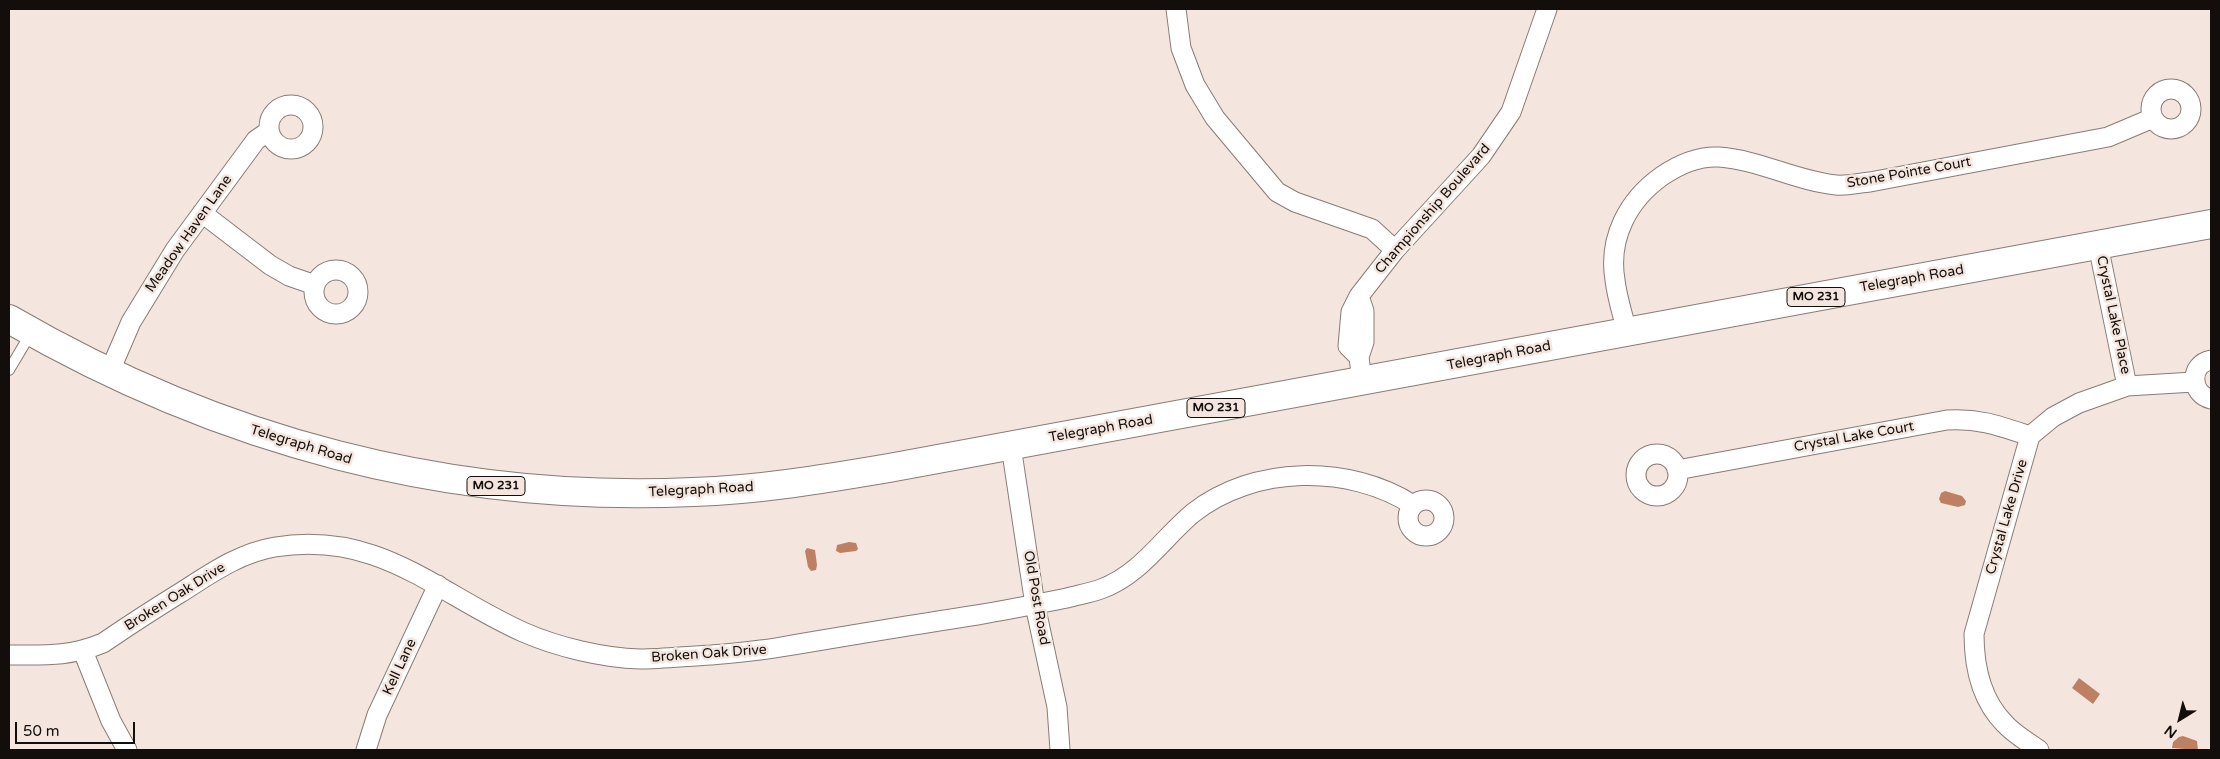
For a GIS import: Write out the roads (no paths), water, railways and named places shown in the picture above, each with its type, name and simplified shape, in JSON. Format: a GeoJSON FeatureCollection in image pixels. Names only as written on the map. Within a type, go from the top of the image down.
{"type":"FeatureCollection","features":[{"type":"Feature","properties":{"kind":"main road","name":"Telegraph Road"},"geometry":{"type":"LineString","coordinates":[[20,326],[109,373],[212,417],[316,451],[406,472],[497,486],[551,491],[642,493],[736,490],[826,478],[1011,446],[1360,369],[1627,332],[2211,224]]}},
{"type":"Feature","properties":{"kind":"street"},"geometry":{"type":"LineString","coordinates":[[1176,9],[1181,48],[1195,85],[1215,118],[1277,192],[1295,202],[1372,229],[1395,250]]}},
{"type":"Feature","properties":{"kind":"street","name":"Championship Boulevard"},"geometry":{"type":"LineString","coordinates":[[1360,369],[1364,342],[1364,312],[1360,296],[1395,250],[1481,156],[1511,112],[1547,9]]}},
{"type":"Feature","properties":{"kind":"street","name":"Stone Pointe Court"},"geometry":{"type":"LineString","coordinates":[[1627,332],[1613,264],[1622,223],[1632,204],[1649,186],[1673,169],[1691,161],[1716,157],[1739,159],[1813,181],[1838,186],[1870,182],[2108,137],[2153,118]]}},
{"type":"Feature","properties":{"kind":"street","name":"Meadow Haven Lane"},"geometry":{"type":"LineString","coordinates":[[109,373],[131,322],[175,250],[256,140],[269,131]]}},
{"type":"Feature","properties":{"kind":"street"},"geometry":{"type":"LineString","coordinates":[[202,213],[270,265],[289,276],[315,285]]}},
{"type":"Feature","properties":{"kind":"street","name":"Crystal Lake Place"},"geometry":{"type":"LineString","coordinates":[[2098,245],[2128,386]]}},
{"type":"Feature","properties":{"kind":"street"},"geometry":{"type":"LineString","coordinates":[[2211,360],[2201,364],[2197,369],[2194,382],[2201,394],[2211,399]]}},
{"type":"Feature","properties":{"kind":"street"},"geometry":{"type":"LineString","coordinates":[[2030,436],[2052,417],[2079,402],[2128,386],[2194,382]]}},
{"type":"Feature","properties":{"kind":"street","name":"Crystal Lake Court"},"geometry":{"type":"LineString","coordinates":[[1677,470],[1947,420],[1967,418],[1987,422],[2030,436]]}},
{"type":"Feature","properties":{"kind":"street","name":"Crystal Lake Drive"},"geometry":{"type":"LineString","coordinates":[[2030,436],[1974,634],[1974,658],[1978,679],[1989,702],[2005,724],[2039,750]]}},
{"type":"Feature","properties":{"kind":"street","name":"Old Post Road"},"geometry":{"type":"LineString","coordinates":[[1011,446],[1035,605],[1057,706],[1060,750]]}},
{"type":"Feature","properties":{"kind":"street","name":"Broken Oak Drive"},"geometry":{"type":"LineString","coordinates":[[9,655],[65,655],[83,651],[103,643],[225,564],[273,548],[333,545],[366,552],[408,569],[525,633],[580,651],[639,659],[764,650],[1035,605],[1088,593],[1118,581],[1144,562],[1171,533],[1197,511],[1228,492],[1250,484],[1298,476],[1325,476],[1362,483],[1392,492],[1412,506]]}},
{"type":"Feature","properties":{"kind":"street","name":"Kell Lane"},"geometry":{"type":"LineString","coordinates":[[366,750],[377,716],[438,585]]}},
{"type":"Feature","properties":{"kind":"street"},"geometry":{"type":"LineString","coordinates":[[83,651],[111,721],[127,750]]}},
{"type":"Feature","properties":{"kind":"lane"},"geometry":{"type":"LineString","coordinates":[[9,370],[20,326]]}}]}
